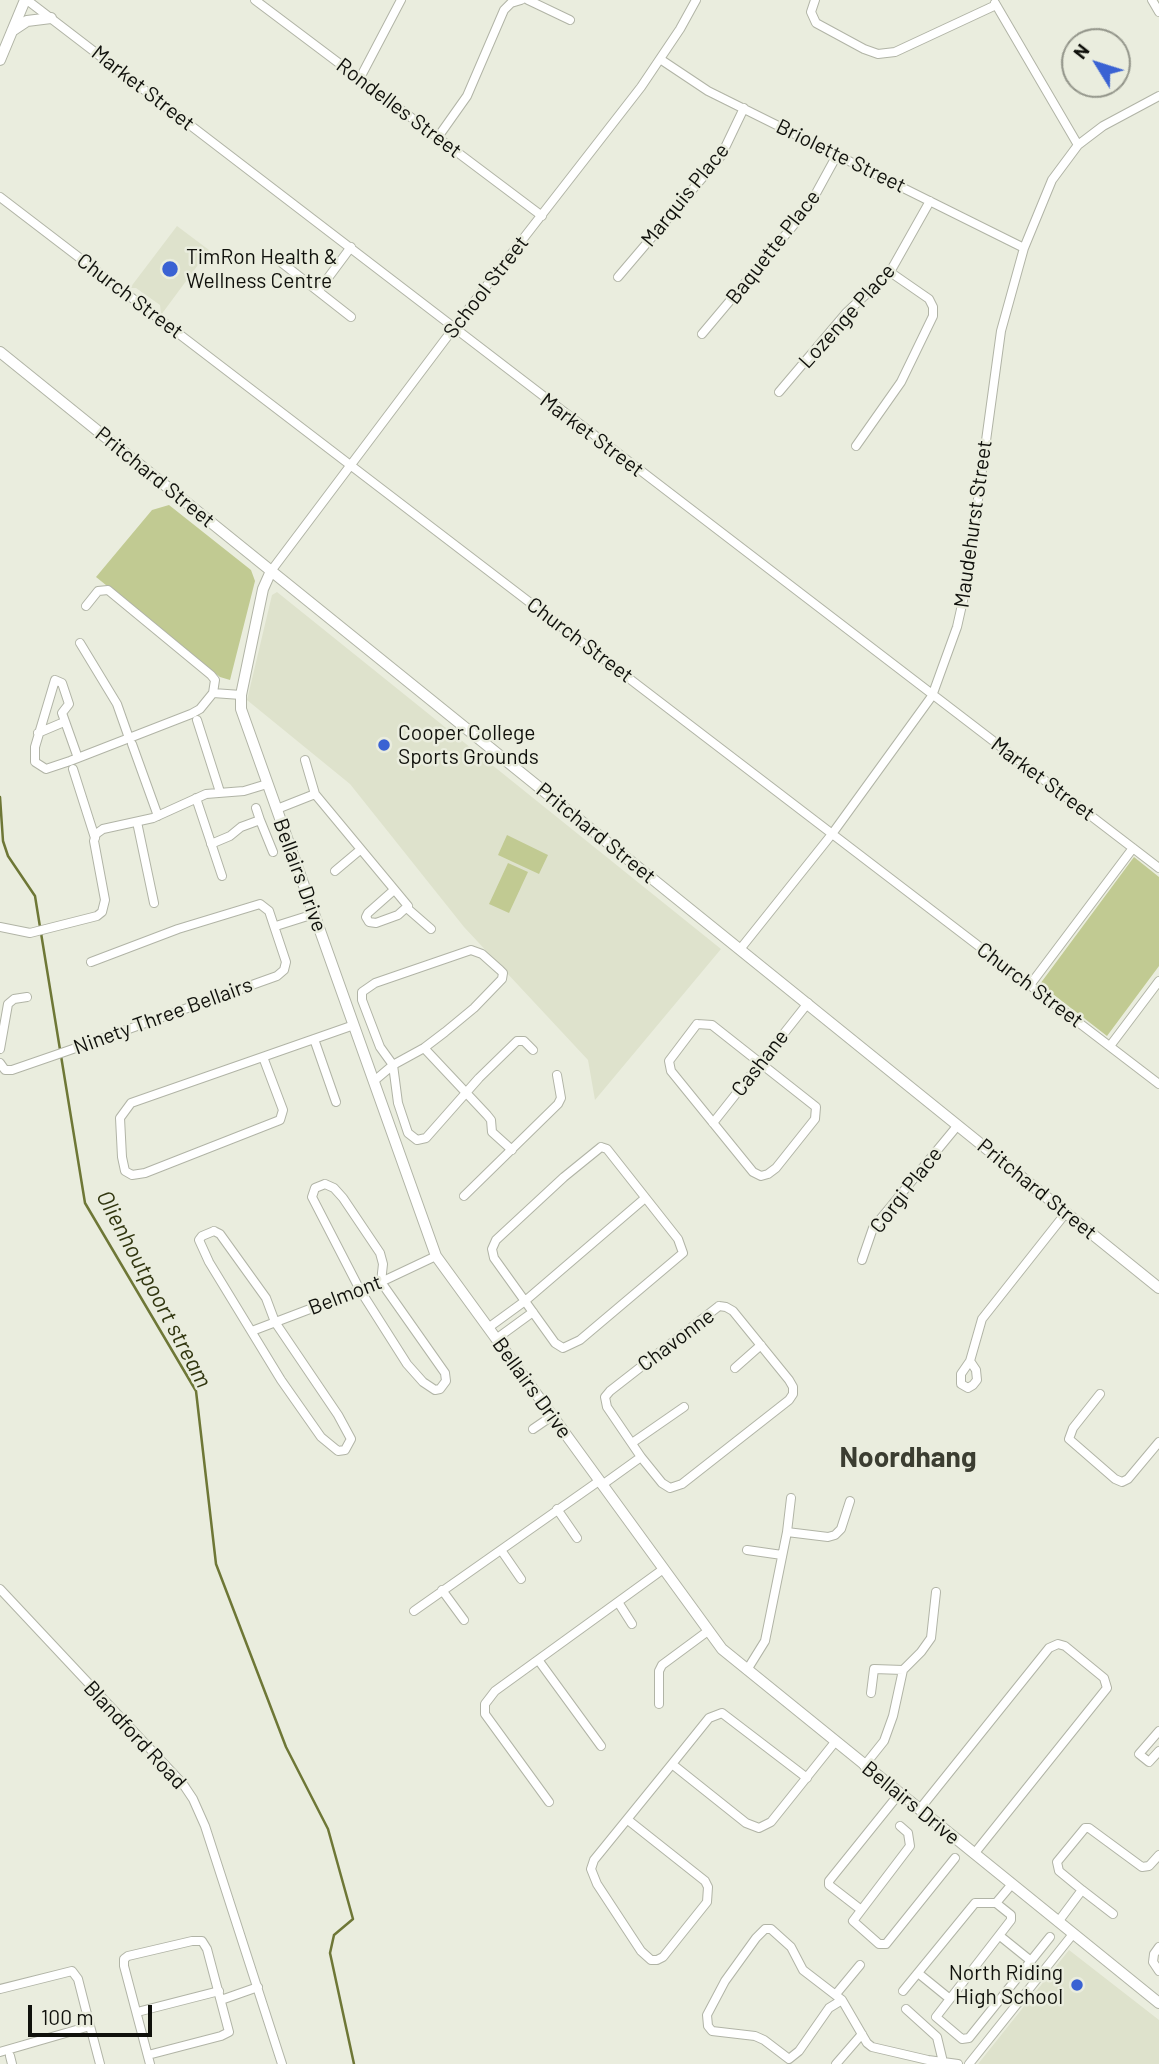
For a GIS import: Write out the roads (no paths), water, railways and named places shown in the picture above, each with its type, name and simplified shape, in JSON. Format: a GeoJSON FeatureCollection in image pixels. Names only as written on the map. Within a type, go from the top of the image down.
{"type":"FeatureCollection","features":[{"type":"Feature","properties":{"kind":"street","name":"Market Street"},"geometry":{"type":"LineString","coordinates":[[26,0],[1159,868]]}},
{"type":"Feature","properties":{"kind":"street"},"geometry":{"type":"LineString","coordinates":[[0,60],[26,0]]}},
{"type":"Feature","properties":{"kind":"street","name":"Rondelles Street"},"geometry":{"type":"LineString","coordinates":[[255,0],[542,216]]}},
{"type":"Feature","properties":{"kind":"street"},"geometry":{"type":"LineString","coordinates":[[360,78],[401,0]]}},
{"type":"Feature","properties":{"kind":"street"},"geometry":{"type":"LineString","coordinates":[[438,137],[467,96],[505,10],[513,2],[522,0]]}},
{"type":"Feature","properties":{"kind":"street"},"geometry":{"type":"LineString","coordinates":[[528,0],[570,20]]}},
{"type":"Feature","properties":{"kind":"street","name":"School Street"},"geometry":{"type":"LineString","coordinates":[[271,571],[660,59],[696,0]]}},
{"type":"Feature","properties":{"kind":"street"},"geometry":{"type":"LineString","coordinates":[[815,0],[811,12],[816,23],[864,49],[883,54],[895,52],[994,2],[1077,145]]}},
{"type":"Feature","properties":{"kind":"street"},"geometry":{"type":"LineString","coordinates":[[1152,0],[1159,12]]}},
{"type":"Feature","properties":{"kind":"street"},"geometry":{"type":"LineString","coordinates":[[12,31],[27,21],[51,18]]}},
{"type":"Feature","properties":{"kind":"street","name":"Briolette Street"},"geometry":{"type":"LineString","coordinates":[[660,59],[702,88],[1024,248]]}},
{"type":"Feature","properties":{"kind":"street","name":"Maudehurst Street"},"geometry":{"type":"LineString","coordinates":[[741,948],[832,834],[932,696],[957,627],[966,587],[1001,331],[1024,248],[1052,180],[1077,145],[1103,126],[1159,96]]}},
{"type":"Feature","properties":{"kind":"street","name":"Marquis Place"},"geometry":{"type":"LineString","coordinates":[[618,277],[721,156],[744,108]]}},
{"type":"Feature","properties":{"kind":"street","name":"Baquette Place"},"geometry":{"type":"LineString","coordinates":[[702,334],[808,208],[837,155]]}},
{"type":"Feature","properties":{"kind":"street","name":"Church Street"},"geometry":{"type":"LineString","coordinates":[[0,197],[1159,1084]]}},
{"type":"Feature","properties":{"kind":"street","name":"Lozenge Place"},"geometry":{"type":"LineString","coordinates":[[779,392],[846,313],[890,272],[930,201]]}},
{"type":"Feature","properties":{"kind":"street"},"geometry":{"type":"LineString","coordinates":[[318,290],[351,247]]}},
{"type":"Feature","properties":{"kind":"street"},"geometry":{"type":"LineString","coordinates":[[277,258],[351,317]]}},
{"type":"Feature","properties":{"kind":"street"},"geometry":{"type":"LineString","coordinates":[[856,446],[901,382],[933,316],[929,299],[890,272]]}},
{"type":"Feature","properties":{"kind":"street","name":"Pritchard Street"},"geometry":{"type":"LineString","coordinates":[[0,352],[1159,1288]]}},
{"type":"Feature","properties":{"kind":"street","name":"Bellairs Drive"},"geometry":{"type":"LineString","coordinates":[[271,571],[263,589],[241,709],[436,1256],[722,1649],[1158,2001]]}},
{"type":"Feature","properties":{"kind":"street"},"geometry":{"type":"LineString","coordinates":[[78,758],[62,711],[69,704],[62,683],[57,679],[53,682],[38,733],[34,757],[41,768],[52,768],[131,741],[191,714],[200,709],[213,693],[215,680],[108,590],[98,592],[86,606]]}},
{"type":"Feature","properties":{"kind":"street"},"geometry":{"type":"LineString","coordinates":[[80,643],[117,704],[158,816]]}},
{"type":"Feature","properties":{"kind":"street"},"geometry":{"type":"LineString","coordinates":[[213,693],[242,695]]}},
{"type":"Feature","properties":{"kind":"street"},"geometry":{"type":"LineString","coordinates":[[197,720],[220,792]]}},
{"type":"Feature","properties":{"kind":"street"},"geometry":{"type":"LineString","coordinates":[[38,733],[64,722]]}},
{"type":"Feature","properties":{"kind":"street"},"geometry":{"type":"LineString","coordinates":[[305,760],[315,794],[407,904],[408,909],[430,929]]}},
{"type":"Feature","properties":{"kind":"street"},"geometry":{"type":"LineString","coordinates":[[0,927],[23,933],[34,932],[96,916],[103,910],[105,900],[95,838],[73,769]]}},
{"type":"Feature","properties":{"kind":"street"},"geometry":{"type":"LineString","coordinates":[[95,838],[103,829],[158,816],[196,798],[220,792],[244,791],[267,784]]}},
{"type":"Feature","properties":{"kind":"street"},"geometry":{"type":"LineString","coordinates":[[277,809],[315,794]]}},
{"type":"Feature","properties":{"kind":"street"},"geometry":{"type":"LineString","coordinates":[[196,798],[222,876]]}},
{"type":"Feature","properties":{"kind":"street"},"geometry":{"type":"LineString","coordinates":[[257,808],[273,852]]}},
{"type":"Feature","properties":{"kind":"street"},"geometry":{"type":"LineString","coordinates":[[211,844],[260,820]]}},
{"type":"Feature","properties":{"kind":"street"},"geometry":{"type":"LineString","coordinates":[[137,822],[154,903]]}},
{"type":"Feature","properties":{"kind":"street"},"geometry":{"type":"LineString","coordinates":[[1030,985],[1133,848]]}},
{"type":"Feature","properties":{"kind":"street"},"geometry":{"type":"LineString","coordinates":[[335,871],[360,850]]}},
{"type":"Feature","properties":{"kind":"street"},"geometry":{"type":"LineString","coordinates":[[394,890],[368,912],[366,917],[369,922],[382,921],[408,909]]}},
{"type":"Feature","properties":{"kind":"street"},"geometry":{"type":"LineString","coordinates":[[91,962],[178,929],[260,904],[267,908],[276,926],[314,914]]}},
{"type":"Feature","properties":{"kind":"street","name":"Ninety Three Bellairs"},"geometry":{"type":"LineString","coordinates":[[0,1063],[5,1070],[12,1070],[277,976],[284,970],[286,962],[276,926]]}},
{"type":"Feature","properties":{"kind":"street"},"geometry":{"type":"LineString","coordinates":[[374,1081],[393,1065],[424,1048],[474,1008],[502,979],[503,973],[482,954],[475,950],[466,951],[374,983],[364,989],[361,995],[383,1053],[393,1065],[396,1093],[408,1133],[417,1140],[426,1138],[517,1041],[524,1041],[533,1051]]}},
{"type":"Feature","properties":{"kind":"street"},"geometry":{"type":"LineString","coordinates":[[1110,1046],[1159,981]]}},
{"type":"Feature","properties":{"kind":"street"},"geometry":{"type":"LineString","coordinates":[[0,1049],[8,1004],[14,999],[27,997]]}},
{"type":"Feature","properties":{"kind":"street","name":"Cashane"},"geometry":{"type":"LineString","coordinates":[[713,1123],[808,1003]]}},
{"type":"Feature","properties":{"kind":"street"},"geometry":{"type":"LineString","coordinates":[[699,1024],[712,1025],[814,1105],[818,1113],[776,1168],[761,1176],[753,1172],[713,1123],[671,1071],[669,1064],[699,1024]]}},
{"type":"Feature","properties":{"kind":"street"},"geometry":{"type":"LineString","coordinates":[[262,1058],[283,1110],[280,1120],[145,1173],[132,1175],[125,1171],[119,1128],[121,1114],[136,1100],[354,1025]]}},
{"type":"Feature","properties":{"kind":"street"},"geometry":{"type":"LineString","coordinates":[[314,1039],[336,1102]]}},
{"type":"Feature","properties":{"kind":"street"},"geometry":{"type":"LineString","coordinates":[[424,1048],[491,1120],[492,1132],[512,1150]]}},
{"type":"Feature","properties":{"kind":"street"},"geometry":{"type":"LineString","coordinates":[[464,1196],[559,1102],[557,1075]]}},
{"type":"Feature","properties":{"kind":"street","name":"Corgi Place"},"geometry":{"type":"LineString","coordinates":[[862,1260],[873,1228],[958,1125]]}},
{"type":"Feature","properties":{"kind":"street"},"geometry":{"type":"LineString","coordinates":[[598,1147],[607,1149],[678,1239],[683,1248],[681,1255],[580,1340],[566,1348],[555,1343],[525,1301],[494,1258],[493,1244],[598,1147]]}},
{"type":"Feature","properties":{"kind":"street"},"geometry":{"type":"LineString","coordinates":[[319,1186],[330,1186],[338,1192],[373,1242],[383,1264],[381,1282],[445,1373],[446,1381],[440,1389],[435,1390],[423,1382],[407,1364],[360,1290],[314,1203],[312,1193],[319,1186]]}},
{"type":"Feature","properties":{"kind":"street"},"geometry":{"type":"LineString","coordinates":[[488,1328],[525,1301],[644,1199]]}},
{"type":"Feature","properties":{"kind":"street"},"geometry":{"type":"LineString","coordinates":[[970,1361],[979,1327],[987,1310],[1065,1214]]}},
{"type":"Feature","properties":{"kind":"street"},"geometry":{"type":"LineString","coordinates":[[214,1231],[220,1234],[266,1298],[275,1322],[346,1429],[351,1442],[345,1450],[338,1451],[321,1437],[281,1380],[209,1262],[199,1242],[202,1236],[214,1231]]}},
{"type":"Feature","properties":{"kind":"street","name":"Belmont"},"geometry":{"type":"LineString","coordinates":[[252,1331],[381,1282],[436,1256]]}},
{"type":"Feature","properties":{"kind":"street","name":"Chavonne"},"geometry":{"type":"LineString","coordinates":[[719,1306],[731,1309],[761,1345],[792,1384],[793,1392],[789,1400],[678,1487],[666,1486],[641,1457],[607,1407],[607,1394],[719,1306]]}},
{"type":"Feature","properties":{"kind":"street"},"geometry":{"type":"LineString","coordinates":[[496,1339],[533,1312]]}},
{"type":"Feature","properties":{"kind":"street"},"geometry":{"type":"LineString","coordinates":[[735,1368],[761,1345]]}},
{"type":"Feature","properties":{"kind":"street"},"geometry":{"type":"LineString","coordinates":[[1100,1394],[1073,1428],[1069,1439],[1115,1479],[1122,1482],[1128,1479],[1159,1442]]}},
{"type":"Feature","properties":{"kind":"street"},"geometry":{"type":"LineString","coordinates":[[632,1443],[684,1407]]}},
{"type":"Feature","properties":{"kind":"street"},"geometry":{"type":"LineString","coordinates":[[533,1429],[552,1416]]}},
{"type":"Feature","properties":{"kind":"street"},"geometry":{"type":"LineString","coordinates":[[414,1611],[557,1509],[641,1457]]}},
{"type":"Feature","properties":{"kind":"street"},"geometry":{"type":"LineString","coordinates":[[747,1670],[765,1641],[787,1532],[791,1497]]}},
{"type":"Feature","properties":{"kind":"street"},"geometry":{"type":"LineString","coordinates":[[787,1532],[828,1537],[835,1535],[841,1530],[850,1501]]}},
{"type":"Feature","properties":{"kind":"street"},"geometry":{"type":"LineString","coordinates":[[557,1509],[577,1538]]}},
{"type":"Feature","properties":{"kind":"street"},"geometry":{"type":"LineString","coordinates":[[500,1550],[521,1579]]}},
{"type":"Feature","properties":{"kind":"street"},"geometry":{"type":"LineString","coordinates":[[747,1550],[782,1555]]}},
{"type":"Feature","properties":{"kind":"street"},"geometry":{"type":"LineString","coordinates":[[549,1802],[485,1714],[487,1700],[495,1691],[662,1570]]}},
{"type":"Feature","properties":{"kind":"street","name":"Blandford Road"},"geometry":{"type":"LineString","coordinates":[[0,1589],[187,1790],[205,1826],[282,2064]]}},
{"type":"Feature","properties":{"kind":"street"},"geometry":{"type":"LineString","coordinates":[[442,1590],[464,1620]]}},
{"type":"Feature","properties":{"kind":"street"},"geometry":{"type":"LineString","coordinates":[[864,1766],[884,1741],[893,1716],[903,1670],[921,1653],[931,1638],[936,1592]]}},
{"type":"Feature","properties":{"kind":"street"},"geometry":{"type":"LineString","coordinates":[[618,1602],[632,1624]]}},
{"type":"Feature","properties":{"kind":"street"},"geometry":{"type":"LineString","coordinates":[[659,1703],[662,1665],[708,1632]]}},
{"type":"Feature","properties":{"kind":"street"},"geometry":{"type":"LineString","coordinates":[[919,1810],[1049,1648],[1058,1644],[1065,1646],[1104,1678],[1107,1688],[974,1854]]}},
{"type":"Feature","properties":{"kind":"street"},"geometry":{"type":"LineString","coordinates":[[539,1661],[601,1746]]}},
{"type":"Feature","properties":{"kind":"street"},"geometry":{"type":"LineString","coordinates":[[871,1693],[875,1664],[903,1670]]}},
{"type":"Feature","properties":{"kind":"street"},"geometry":{"type":"LineString","coordinates":[[628,1820],[705,1881],[708,1887],[708,1902],[663,1957],[657,1960],[651,1960],[641,1951],[592,1873],[594,1860],[671,1764],[709,1718],[722,1713],[807,1778]]}},
{"type":"Feature","properties":{"kind":"street"},"geometry":{"type":"LineString","coordinates":[[1159,1731],[1139,1754],[1149,1762],[1159,1751]]}},
{"type":"Feature","properties":{"kind":"street"},"geometry":{"type":"LineString","coordinates":[[671,1764],[746,1823],[757,1828],[771,1822],[835,1742]]}},
{"type":"Feature","properties":{"kind":"street"},"geometry":{"type":"LineString","coordinates":[[860,1909],[829,1885],[829,1881],[899,1794]]}},
{"type":"Feature","properties":{"kind":"street"},"geometry":{"type":"LineString","coordinates":[[900,1826],[908,1833],[910,1846],[853,1918],[853,1923],[879,1944],[884,1945],[955,1858]]}},
{"type":"Feature","properties":{"kind":"street"},"geometry":{"type":"LineString","coordinates":[[1113,1914],[1059,1871],[1057,1862],[1085,1828],[1089,1828],[1142,1867],[1149,1866],[1159,1855]]}},
{"type":"Feature","properties":{"kind":"street"},"geometry":{"type":"LineString","coordinates":[[996,1903],[1012,1884]]}},
{"type":"Feature","properties":{"kind":"street"},"geometry":{"type":"LineString","coordinates":[[1058,1922],[1082,1890]]}},
{"type":"Feature","properties":{"kind":"street"},"geometry":{"type":"LineString","coordinates":[[903,1991],[975,1903],[996,1903],[1012,1917],[937,2018],[962,2039],[967,2039],[1050,1937]]}},
{"type":"Feature","properties":{"kind":"street"},"geometry":{"type":"LineString","coordinates":[[860,1965],[839,1997],[799,2051],[789,2059],[755,2036],[712,2031],[708,2026],[707,2015],[724,1981],[765,1929],[771,1929],[791,1947],[803,1970],[839,1997],[872,2047],[927,2062],[958,2064]]}},
{"type":"Feature","properties":{"kind":"street"},"geometry":{"type":"LineString","coordinates":[[970,2064],[1073,1934]]}},
{"type":"Feature","properties":{"kind":"street"},"geometry":{"type":"LineString","coordinates":[[1000,1936],[1031,1961]]}},
{"type":"Feature","properties":{"kind":"street"},"geometry":{"type":"LineString","coordinates":[[192,1941],[202,1941],[207,1948],[228,2033],[149,2060],[137,2012],[124,1959],[192,1941]]}},
{"type":"Feature","properties":{"kind":"street"},"geometry":{"type":"LineString","coordinates":[[1159,1947],[1153,1962],[1159,1971]]}},
{"type":"Feature","properties":{"kind":"street"},"geometry":{"type":"LineString","coordinates":[[0,1989],[72,1971],[78,1979],[100,2064]]}},
{"type":"Feature","properties":{"kind":"street"},"geometry":{"type":"LineString","coordinates":[[918,1973],[950,1999]]}},
{"type":"Feature","properties":{"kind":"street"},"geometry":{"type":"LineString","coordinates":[[137,2012],[258,1987]]}},
{"type":"Feature","properties":{"kind":"street"},"geometry":{"type":"LineString","coordinates":[[906,2010],[937,2037],[943,2062]]}},
{"type":"Feature","properties":{"kind":"street"},"geometry":{"type":"LineString","coordinates":[[0,2052],[90,2026]]}},
{"type":"Feature","properties":{"kind":"street"},"geometry":{"type":"LineString","coordinates":[[836,2064],[862,2034]]}},
{"type":"Feature","properties":{"kind":"waterway","name":"Olienhoutpoort stream"},"geometry":{"type":"LineString","coordinates":[[0,797],[3,841],[8,856],[35,896],[40,927]]}},
{"type":"Feature","properties":{"kind":"waterway","name":"Olienhoutpoort stream"},"geometry":{"type":"LineString","coordinates":[[41,933],[85,1203],[196,1391],[216,1564],[286,1747],[328,1829],[353,1919],[334,1935],[330,1953],[354,2064]]}},
{"type":"Feature","properties":{"kind":"place","name":"TimRon Health & Wellness Centre"},"geometry":{"type":"Point","coordinates":[170,269]}},
{"type":"Feature","properties":{"kind":"place","name":"Cooper College Sports Grounds"},"geometry":{"type":"Point","coordinates":[384,745]}},
{"type":"Feature","properties":{"kind":"place","name":"North Riding High School"},"geometry":{"type":"Point","coordinates":[1077,1985]}},
{"type":"Feature","properties":{"kind":"district","name":"Noordhang"},"geometry":{"type":"Point","coordinates":[908,1458]}}]}
